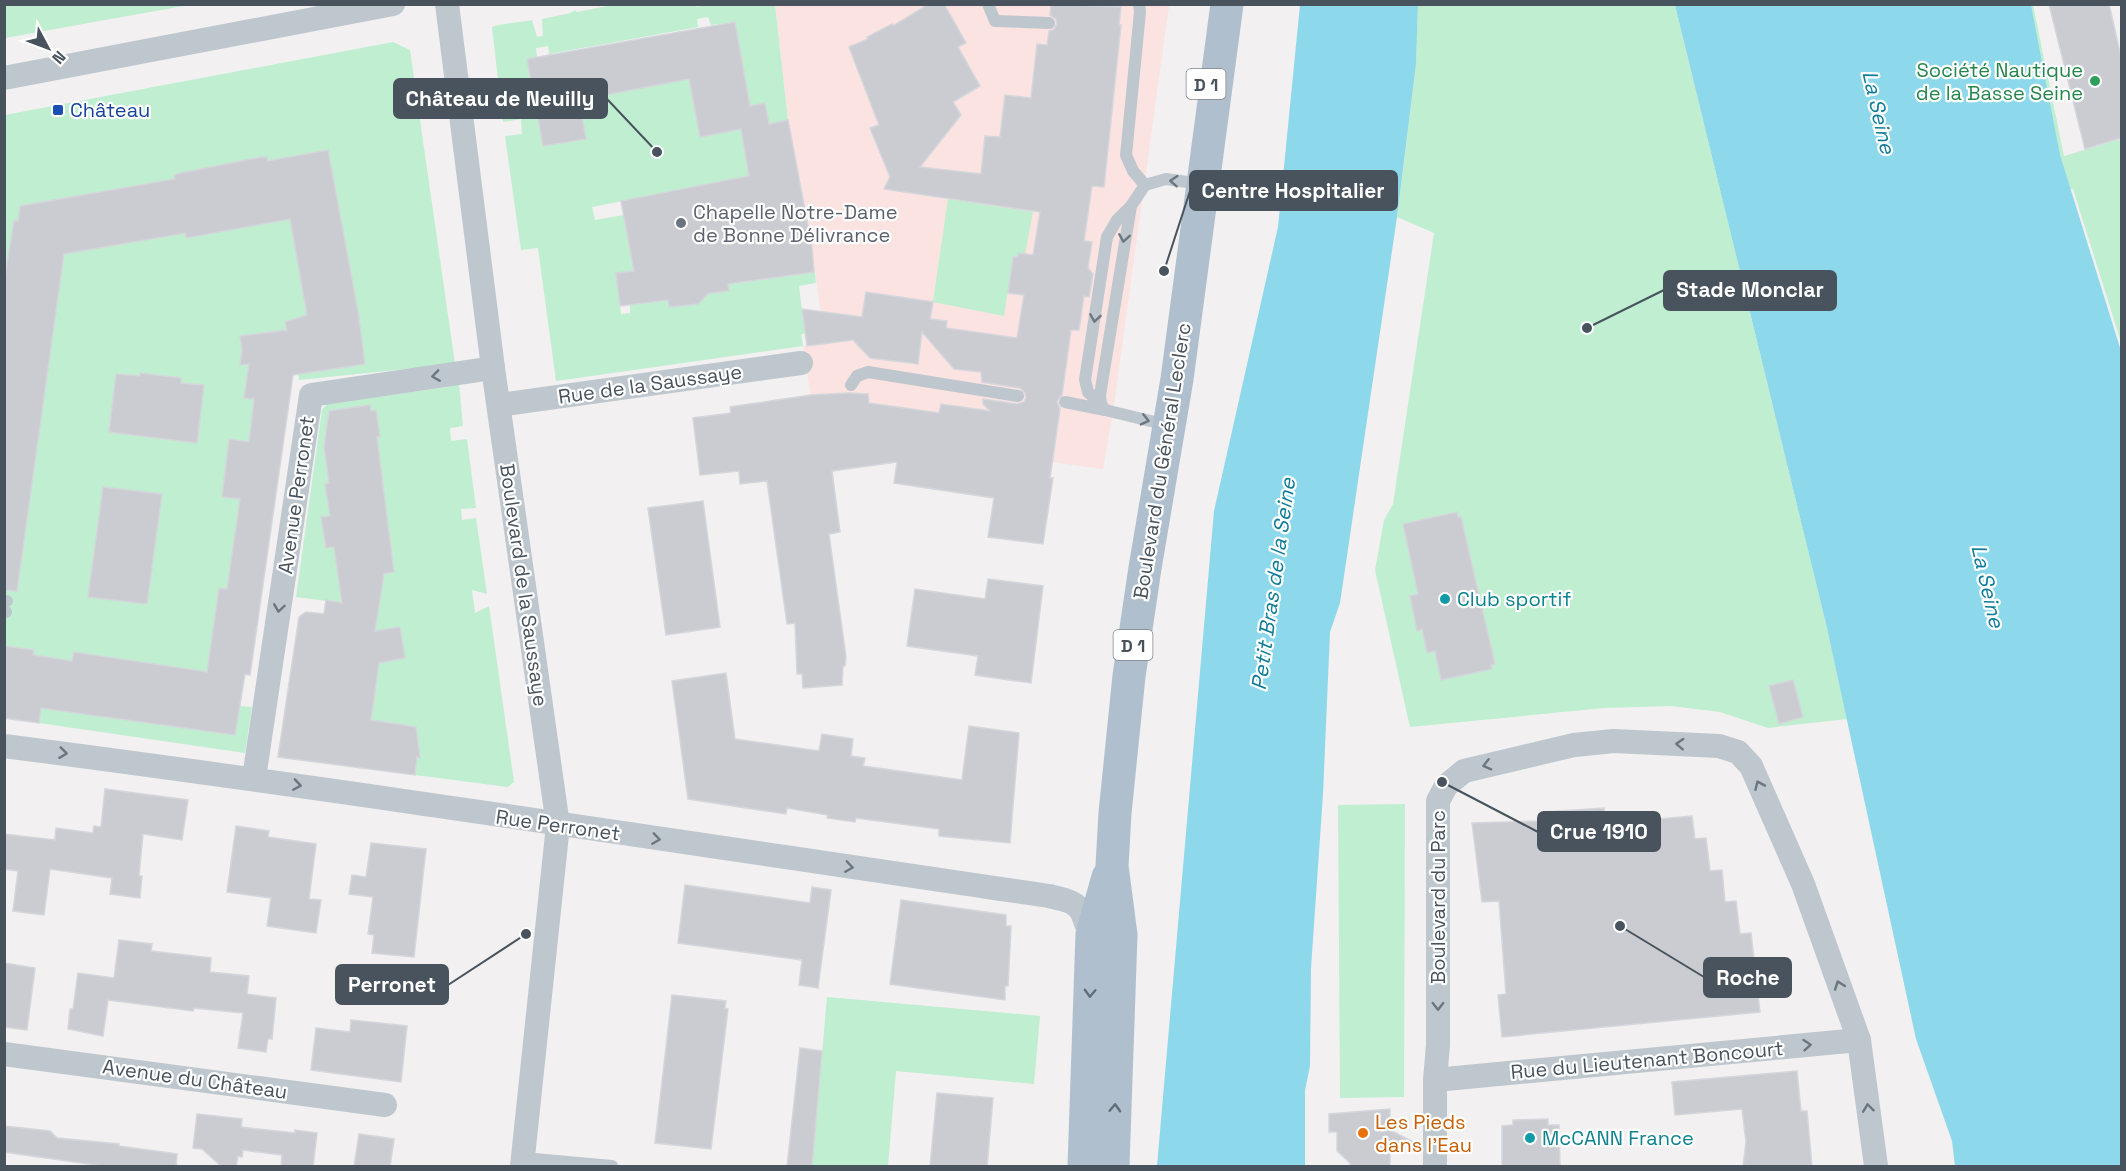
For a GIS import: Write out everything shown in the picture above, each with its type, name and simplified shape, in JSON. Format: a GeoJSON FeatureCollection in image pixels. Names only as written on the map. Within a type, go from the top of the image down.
{"type":"FeatureCollection","features":[{"type":"Feature","properties":{"kind":"main road","name":"Boulevard du Général Leclerc"},"geometry":{"type":"LineString","coordinates":[[1204,174],[1206,4]]}},
{"type":"Feature","properties":{"kind":"main road","name":"Boulevard du Général Leclerc"},"geometry":{"type":"LineString","coordinates":[[1113,1167],[1121,935],[1112,866],[1115,813],[1129,676],[1169,426],[1227,4]]}},
{"type":"Feature","properties":{"kind":"main road","name":"Boulevard du Général Leclerc"},"geometry":{"type":"LineString","coordinates":[[1084,1167],[1092,934],[1112,866]]}},
{"type":"Feature","properties":{"kind":"street"},"geometry":{"type":"LineString","coordinates":[[4,78],[393,4]]}},
{"type":"Feature","properties":{"kind":"street","name":"Boulevard de la Saussaye"},"geometry":{"type":"LineString","coordinates":[[447,4],[493,368],[558,825],[523,1162]]}},
{"type":"Feature","properties":{"kind":"street","name":"Rue de la Saussaye"},"geometry":{"type":"LineString","coordinates":[[499,405],[801,363]]}},
{"type":"Feature","properties":{"kind":"street","name":"Avenue Perronet"},"geometry":{"type":"LineString","coordinates":[[254,778],[311,395],[493,368]]}},
{"type":"Feature","properties":{"kind":"street","name":"Boulevard du Parc"},"geometry":{"type":"LineString","coordinates":[[1435,1167],[1435,1080],[1438,1045],[1438,801],[1446,786],[1464,771],[1574,745],[1614,741],[1719,746],[1737,752],[1751,766],[1803,885],[1859,1040]]}},
{"type":"Feature","properties":{"kind":"street","name":"Rue Perronet"},"geometry":{"type":"LineString","coordinates":[[4,746],[254,778],[558,825],[1049,896],[1063,899],[1077,906],[1092,934]]}},
{"type":"Feature","properties":{"kind":"street"},"geometry":{"type":"LineString","coordinates":[[1859,1040],[1876,1167]]}},
{"type":"Feature","properties":{"kind":"street","name":"Rue du Lieutenant Boncourt"},"geometry":{"type":"LineString","coordinates":[[1435,1080],[1859,1040]]}},
{"type":"Feature","properties":{"kind":"street","name":"Avenue du Château"},"geometry":{"type":"LineString","coordinates":[[4,1054],[385,1105]]}},
{"type":"Feature","properties":{"kind":"lane"},"geometry":{"type":"LineString","coordinates":[[988,4],[995,21],[1049,23]]}},
{"type":"Feature","properties":{"kind":"lane"},"geometry":{"type":"LineString","coordinates":[[1138,4],[1140,12],[1125,155],[1133,171],[1145,185]]}},
{"type":"Feature","properties":{"kind":"lane"},"geometry":{"type":"LineString","coordinates":[[1103,407],[1100,395],[1131,206],[1145,185],[1166,179],[1204,174]]}},
{"type":"Feature","properties":{"kind":"lane"},"geometry":{"type":"LineString","coordinates":[[851,385],[857,376],[868,372],[1018,396]]}},
{"type":"Feature","properties":{"kind":"lane"},"geometry":{"type":"LineString","coordinates":[[1065,402],[1103,407],[1169,426]]}},
{"type":"Feature","properties":{"kind":"lane"},"geometry":{"type":"LineString","coordinates":[[523,1162],[612,1167]]}},
{"type":"Feature","properties":{"kind":"shaded area"},"geometry":{"type":"Polygon","coordinates":[[[775,5],[1169,5],[1113,412],[1103,469],[874,438],[877,465],[861,468],[857,437],[840,453],[842,470],[828,472],[811,398],[803,346],[826,343],[812,247],[788,120],[775,5]]]}},
{"type":"Feature","properties":{"kind":"green space"},"geometry":{"type":"Polygon","coordinates":[[[5,4],[189,4],[189,5],[5,38],[5,4]]]}},
{"type":"Feature","properties":{"kind":"green space"},"geometry":{"type":"Polygon","coordinates":[[[618,4],[696,4],[697,7],[706,4],[775,5],[788,120],[769,124],[765,104],[750,106],[735,22],[711,25],[708,17],[697,19],[698,27],[549,54],[548,46],[536,48],[537,57],[527,59],[543,146],[585,139],[579,100],[689,79],[700,137],[741,129],[749,176],[592,207],[595,220],[624,215],[662,267],[616,274],[621,314],[630,313],[630,305],[668,300],[669,307],[696,304],[705,298],[706,292],[729,291],[727,281],[733,284],[796,275],[793,249],[812,247],[816,283],[799,286],[803,318],[825,331],[801,334],[803,346],[556,381],[538,248],[521,250],[505,136],[522,134],[521,119],[503,122],[492,27],[532,20],[537,37],[543,36],[542,19],[571,13],[575,10],[577,12],[618,4]]]}},
{"type":"Feature","properties":{"kind":"green space"},"geometry":{"type":"Polygon","coordinates":[[[1418,5],[1675,5],[1827,628],[1847,719],[1768,728],[1720,712],[1671,706],[1604,708],[1410,727],[1375,570],[1384,520],[1393,504],[1434,233],[1397,217],[1416,64],[1418,5]]]}},
{"type":"Feature","properties":{"kind":"green space"},"geometry":{"type":"Polygon","coordinates":[[[2021,5],[2033,5],[2064,156],[2121,139],[2121,342],[2073,189],[2059,191],[2021,5]]]}},
{"type":"Feature","properties":{"kind":"green space"},"geometry":{"type":"Polygon","coordinates":[[[393,42],[410,50],[455,364],[299,380],[298,374],[292,376],[240,706],[252,707],[245,753],[5,718],[5,115],[393,42]]]}},
{"type":"Feature","properties":{"kind":"green space"},"geometry":{"type":"Polygon","coordinates":[[[948,199],[1033,212],[1025,254],[1019,253],[1018,257],[1013,257],[1004,316],[933,302],[948,199]]]}},
{"type":"Feature","properties":{"kind":"green space"},"geometry":{"type":"Polygon","coordinates":[[[459,383],[463,426],[450,428],[451,441],[467,439],[476,508],[461,509],[462,520],[476,518],[487,594],[472,590],[475,613],[489,606],[514,782],[508,787],[415,775],[417,757],[420,758],[416,727],[371,720],[379,663],[405,658],[400,628],[375,631],[379,603],[358,605],[296,597],[322,410],[327,404],[448,387],[459,383]]]}},
{"type":"Feature","properties":{"kind":"green space"},"geometry":{"type":"Polygon","coordinates":[[[1405,804],[1404,1097],[1340,1098],[1338,805],[1405,804]]]}},
{"type":"Feature","properties":{"kind":"green space"},"geometry":{"type":"Polygon","coordinates":[[[827,997],[1040,1016],[1034,1084],[896,1071],[888,1166],[812,1166],[827,997]]]}},
{"type":"Feature","properties":{"kind":"water","name":"Petit Bras de la Seine"},"geometry":{"type":"Polygon","coordinates":[[[1300,5],[1418,5],[1416,64],[1397,217],[1340,603],[1330,632],[1323,794],[1311,968],[1310,1066],[1305,1090],[1305,1166],[1157,1166],[1214,511],[1278,227],[1300,5]]]}},
{"type":"Feature","properties":{"kind":"water","name":"La Seine"},"geometry":{"type":"Polygon","coordinates":[[[1675,5],[2031,5],[2060,155],[2121,351],[2121,1166],[1955,1166],[1952,1141],[1916,1039],[1827,628],[1675,5]]]}},
{"type":"Feature","properties":{"kind":"building"},"geometry":{"type":"Polygon","coordinates":[[[929,4],[944,4],[966,43],[958,47],[980,86],[953,102],[961,115],[920,167],[981,174],[985,136],[1000,137],[1005,95],[1031,98],[1037,44],[1047,45],[1049,31],[1053,30],[1057,24],[1056,19],[1050,15],[1051,4],[1121,7],[1104,187],[1092,186],[1084,241],[1092,242],[1088,268],[1093,274],[1089,297],[1084,296],[1079,330],[1071,330],[1062,395],[1057,401],[1060,409],[1043,544],[988,537],[994,498],[894,483],[897,462],[832,471],[840,532],[829,534],[846,657],[845,666],[843,666],[842,685],[803,688],[802,674],[797,674],[795,623],[787,624],[767,481],[740,484],[739,471],[700,475],[693,418],[731,413],[730,407],[811,395],[868,394],[869,403],[939,413],[941,404],[990,411],[983,404],[983,399],[1017,404],[1024,402],[1026,398],[1020,388],[982,382],[981,372],[954,369],[922,332],[918,364],[870,358],[853,340],[807,346],[802,309],[862,317],[866,292],[933,302],[930,319],[947,321],[946,328],[1017,338],[1024,295],[1008,293],[1013,257],[1018,257],[1018,253],[1033,255],[1040,212],[884,189],[890,177],[870,128],[879,125],[849,47],[868,39],[867,37],[892,24],[893,26],[929,4]]]}},
{"type":"Feature","properties":{"kind":"building","name":"Société Nautique de la Basse Seine"},"geometry":{"type":"Polygon","coordinates":[[[2049,4],[2109,4],[2121,57],[2121,138],[2085,149],[2049,4]]]}},
{"type":"Feature","properties":{"kind":"building"},"geometry":{"type":"Polygon","coordinates":[[[735,22],[750,106],[765,103],[769,124],[788,120],[812,247],[814,272],[728,284],[729,291],[709,293],[698,304],[669,307],[668,300],[620,306],[616,273],[634,271],[621,201],[749,176],[741,129],[700,137],[689,79],[579,100],[586,139],[543,146],[527,59],[735,22]]]}},
{"type":"Feature","properties":{"kind":"building"},"geometry":{"type":"Polygon","coordinates":[[[328,150],[358,311],[365,364],[293,375],[250,675],[245,674],[235,735],[41,708],[39,723],[4,718],[4,646],[34,650],[33,655],[72,661],[74,652],[207,672],[219,588],[227,589],[240,499],[222,497],[229,439],[249,442],[254,399],[244,398],[249,364],[240,365],[242,350],[240,336],[287,330],[285,322],[307,315],[290,219],[186,238],[185,233],[64,254],[17,591],[4,590],[4,284],[14,220],[18,221],[20,206],[175,179],[174,175],[181,173],[261,157],[267,157],[268,161],[328,150]]]}},
{"type":"Feature","properties":{"kind":"building"},"geometry":{"type":"Polygon","coordinates":[[[140,373],[181,378],[181,383],[204,385],[197,443],[109,432],[116,374],[140,376],[140,373]]]}},
{"type":"Feature","properties":{"kind":"building"},"geometry":{"type":"Polygon","coordinates":[[[370,405],[371,411],[376,410],[380,437],[377,437],[394,572],[384,574],[375,631],[400,627],[405,658],[379,663],[371,720],[416,727],[420,758],[417,757],[415,775],[278,757],[299,617],[306,612],[324,614],[326,600],[342,603],[334,547],[326,548],[321,517],[330,516],[325,484],[329,483],[324,446],[329,411],[370,405]]]}},
{"type":"Feature","properties":{"kind":"building"},"geometry":{"type":"Polygon","coordinates":[[[103,487],[162,494],[147,604],[88,597],[103,487]]]}},
{"type":"Feature","properties":{"kind":"building"},"geometry":{"type":"Polygon","coordinates":[[[703,501],[720,627],[666,635],[648,508],[703,501]]]}},
{"type":"Feature","properties":{"kind":"building","name":"Club sportif"},"geometry":{"type":"Polygon","coordinates":[[[1457,512],[1458,517],[1461,517],[1495,664],[1491,665],[1492,669],[1441,680],[1435,651],[1427,653],[1422,629],[1417,631],[1410,596],[1418,594],[1403,524],[1457,512]]]}},
{"type":"Feature","properties":{"kind":"building"},"geometry":{"type":"Polygon","coordinates":[[[988,579],[1043,586],[1031,683],[975,675],[978,656],[907,646],[915,589],[985,599],[988,579]]]}},
{"type":"Feature","properties":{"kind":"building"},"geometry":{"type":"Polygon","coordinates":[[[726,673],[735,739],[819,751],[822,734],[853,739],[851,756],[865,758],[863,766],[962,780],[969,726],[1019,733],[1010,843],[939,836],[939,829],[856,818],[855,822],[787,808],[786,814],[688,799],[672,681],[726,673]]]}},
{"type":"Feature","properties":{"kind":"building"},"geometry":{"type":"Polygon","coordinates":[[[1793,680],[1803,717],[1779,724],[1769,686],[1793,680]]]}},
{"type":"Feature","properties":{"kind":"building"},"geometry":{"type":"Polygon","coordinates":[[[105,789],[188,800],[182,840],[143,834],[139,876],[142,876],[140,898],[110,894],[112,878],[50,869],[44,915],[13,911],[18,871],[4,869],[4,834],[55,840],[56,828],[93,833],[94,826],[101,827],[105,789]]]}},
{"type":"Feature","properties":{"kind":"building"},"geometry":{"type":"Polygon","coordinates":[[[1604,808],[1605,824],[1692,816],[1695,839],[1706,838],[1710,871],[1722,870],[1725,902],[1736,901],[1740,934],[1751,933],[1760,1012],[1502,1037],[1498,995],[1506,994],[1499,901],[1482,902],[1472,823],[1545,821],[1545,812],[1604,808]]]}},
{"type":"Feature","properties":{"kind":"building"},"geometry":{"type":"Polygon","coordinates":[[[236,826],[269,831],[268,837],[316,844],[309,899],[321,900],[316,933],[267,926],[271,898],[227,892],[236,826]]]}},
{"type":"Feature","properties":{"kind":"building"},"geometry":{"type":"Polygon","coordinates":[[[371,843],[426,849],[414,957],[372,953],[374,935],[368,934],[373,897],[349,894],[352,875],[366,877],[371,843]]]}},
{"type":"Feature","properties":{"kind":"building"},"geometry":{"type":"Polygon","coordinates":[[[685,885],[810,903],[812,887],[831,890],[818,988],[799,985],[802,960],[678,943],[685,885]]]}},
{"type":"Feature","properties":{"kind":"building"},"geometry":{"type":"Polygon","coordinates":[[[901,900],[1006,915],[1006,926],[1011,926],[1008,986],[1005,986],[1005,1000],[890,984],[901,900]]]}},
{"type":"Feature","properties":{"kind":"building"},"geometry":{"type":"Polygon","coordinates":[[[119,940],[152,944],[151,951],[211,958],[210,972],[249,976],[247,994],[276,998],[272,1039],[268,1039],[266,1052],[238,1048],[243,1013],[194,1008],[193,1011],[108,1000],[103,1036],[68,1029],[78,973],[114,978],[119,940]]]}},
{"type":"Feature","properties":{"kind":"building"},"geometry":{"type":"Polygon","coordinates":[[[4,963],[35,968],[27,1030],[4,1027],[4,963]]]}},
{"type":"Feature","properties":{"kind":"building"},"geometry":{"type":"Polygon","coordinates":[[[672,995],[726,1001],[725,1008],[728,1009],[711,1149],[655,1143],[672,995]]]}},
{"type":"Feature","properties":{"kind":"building"},"geometry":{"type":"Polygon","coordinates":[[[351,1020],[407,1026],[401,1082],[311,1070],[316,1028],[350,1032],[351,1020]]]}},
{"type":"Feature","properties":{"kind":"building"},"geometry":{"type":"Polygon","coordinates":[[[800,1048],[822,1051],[812,1167],[787,1167],[800,1048]]]}},
{"type":"Feature","properties":{"kind":"building"},"geometry":{"type":"Polygon","coordinates":[[[1797,1071],[1801,1111],[1807,1111],[1812,1167],[1743,1167],[1746,1142],[1742,1109],[1675,1115],[1672,1082],[1797,1071]]]}},
{"type":"Feature","properties":{"kind":"building"},"geometry":{"type":"Polygon","coordinates":[[[937,1093],[993,1098],[987,1167],[930,1167],[937,1093]]]}},
{"type":"Feature","properties":{"kind":"building","name":"Les Pieds dans l'Eau"},"geometry":{"type":"Polygon","coordinates":[[[1390,1109],[1390,1130],[1413,1142],[1390,1152],[1390,1167],[1350,1167],[1350,1163],[1337,1151],[1337,1132],[1329,1132],[1329,1114],[1390,1109]]]}},
{"type":"Feature","properties":{"kind":"building"},"geometry":{"type":"Polygon","coordinates":[[[197,1114],[242,1119],[241,1127],[317,1133],[313,1167],[281,1167],[282,1155],[243,1150],[242,1157],[238,1156],[236,1167],[222,1167],[202,1149],[193,1148],[197,1114]]]}},
{"type":"Feature","properties":{"kind":"building","name":"McCANN France"},"geometry":{"type":"Polygon","coordinates":[[[1548,1119],[1548,1125],[1559,1125],[1560,1167],[1502,1167],[1502,1126],[1513,1125],[1513,1120],[1548,1119]]]}},
{"type":"Feature","properties":{"kind":"building"},"geometry":{"type":"Polygon","coordinates":[[[4,1126],[50,1131],[57,1138],[119,1144],[119,1146],[177,1154],[176,1167],[110,1167],[4,1152],[4,1126]]]}},
{"type":"Feature","properties":{"kind":"building"},"geometry":{"type":"Polygon","coordinates":[[[359,1134],[394,1139],[390,1167],[354,1167],[359,1134]]]}},
{"type":"Feature","properties":{"kind":"place","name":"Société Nautique de la Basse Seine"},"geometry":{"type":"Point","coordinates":[2095,81]}},
{"type":"Feature","properties":{"kind":"place","name":"Château"},"geometry":{"type":"Point","coordinates":[58,110]}},
{"type":"Feature","properties":{"kind":"place","name":"Château de Neuilly"},"geometry":{"type":"Point","coordinates":[657,152]}},
{"type":"Feature","properties":{"kind":"place","name":"Chapelle Notre-Dame de Bonne Délivrance"},"geometry":{"type":"Point","coordinates":[681,223]}},
{"type":"Feature","properties":{"kind":"place","name":"Centre Hospitalier"},"geometry":{"type":"Point","coordinates":[1164,271]}},
{"type":"Feature","properties":{"kind":"place","name":"Stade Monclar"},"geometry":{"type":"Point","coordinates":[1587,328]}},
{"type":"Feature","properties":{"kind":"place","name":"Club sportif"},"geometry":{"type":"Point","coordinates":[1445,599]}},
{"type":"Feature","properties":{"kind":"place","name":"Crue 1910"},"geometry":{"type":"Point","coordinates":[1442,782]}},
{"type":"Feature","properties":{"kind":"place","name":"Roche"},"geometry":{"type":"Point","coordinates":[1620,926]}},
{"type":"Feature","properties":{"kind":"place","name":"Perronet"},"geometry":{"type":"Point","coordinates":[526,934]}},
{"type":"Feature","properties":{"kind":"place","name":"Les Pieds dans l'Eau"},"geometry":{"type":"Point","coordinates":[1363,1133]}},
{"type":"Feature","properties":{"kind":"place","name":"McCANN France"},"geometry":{"type":"Point","coordinates":[1530,1138]}}]}
